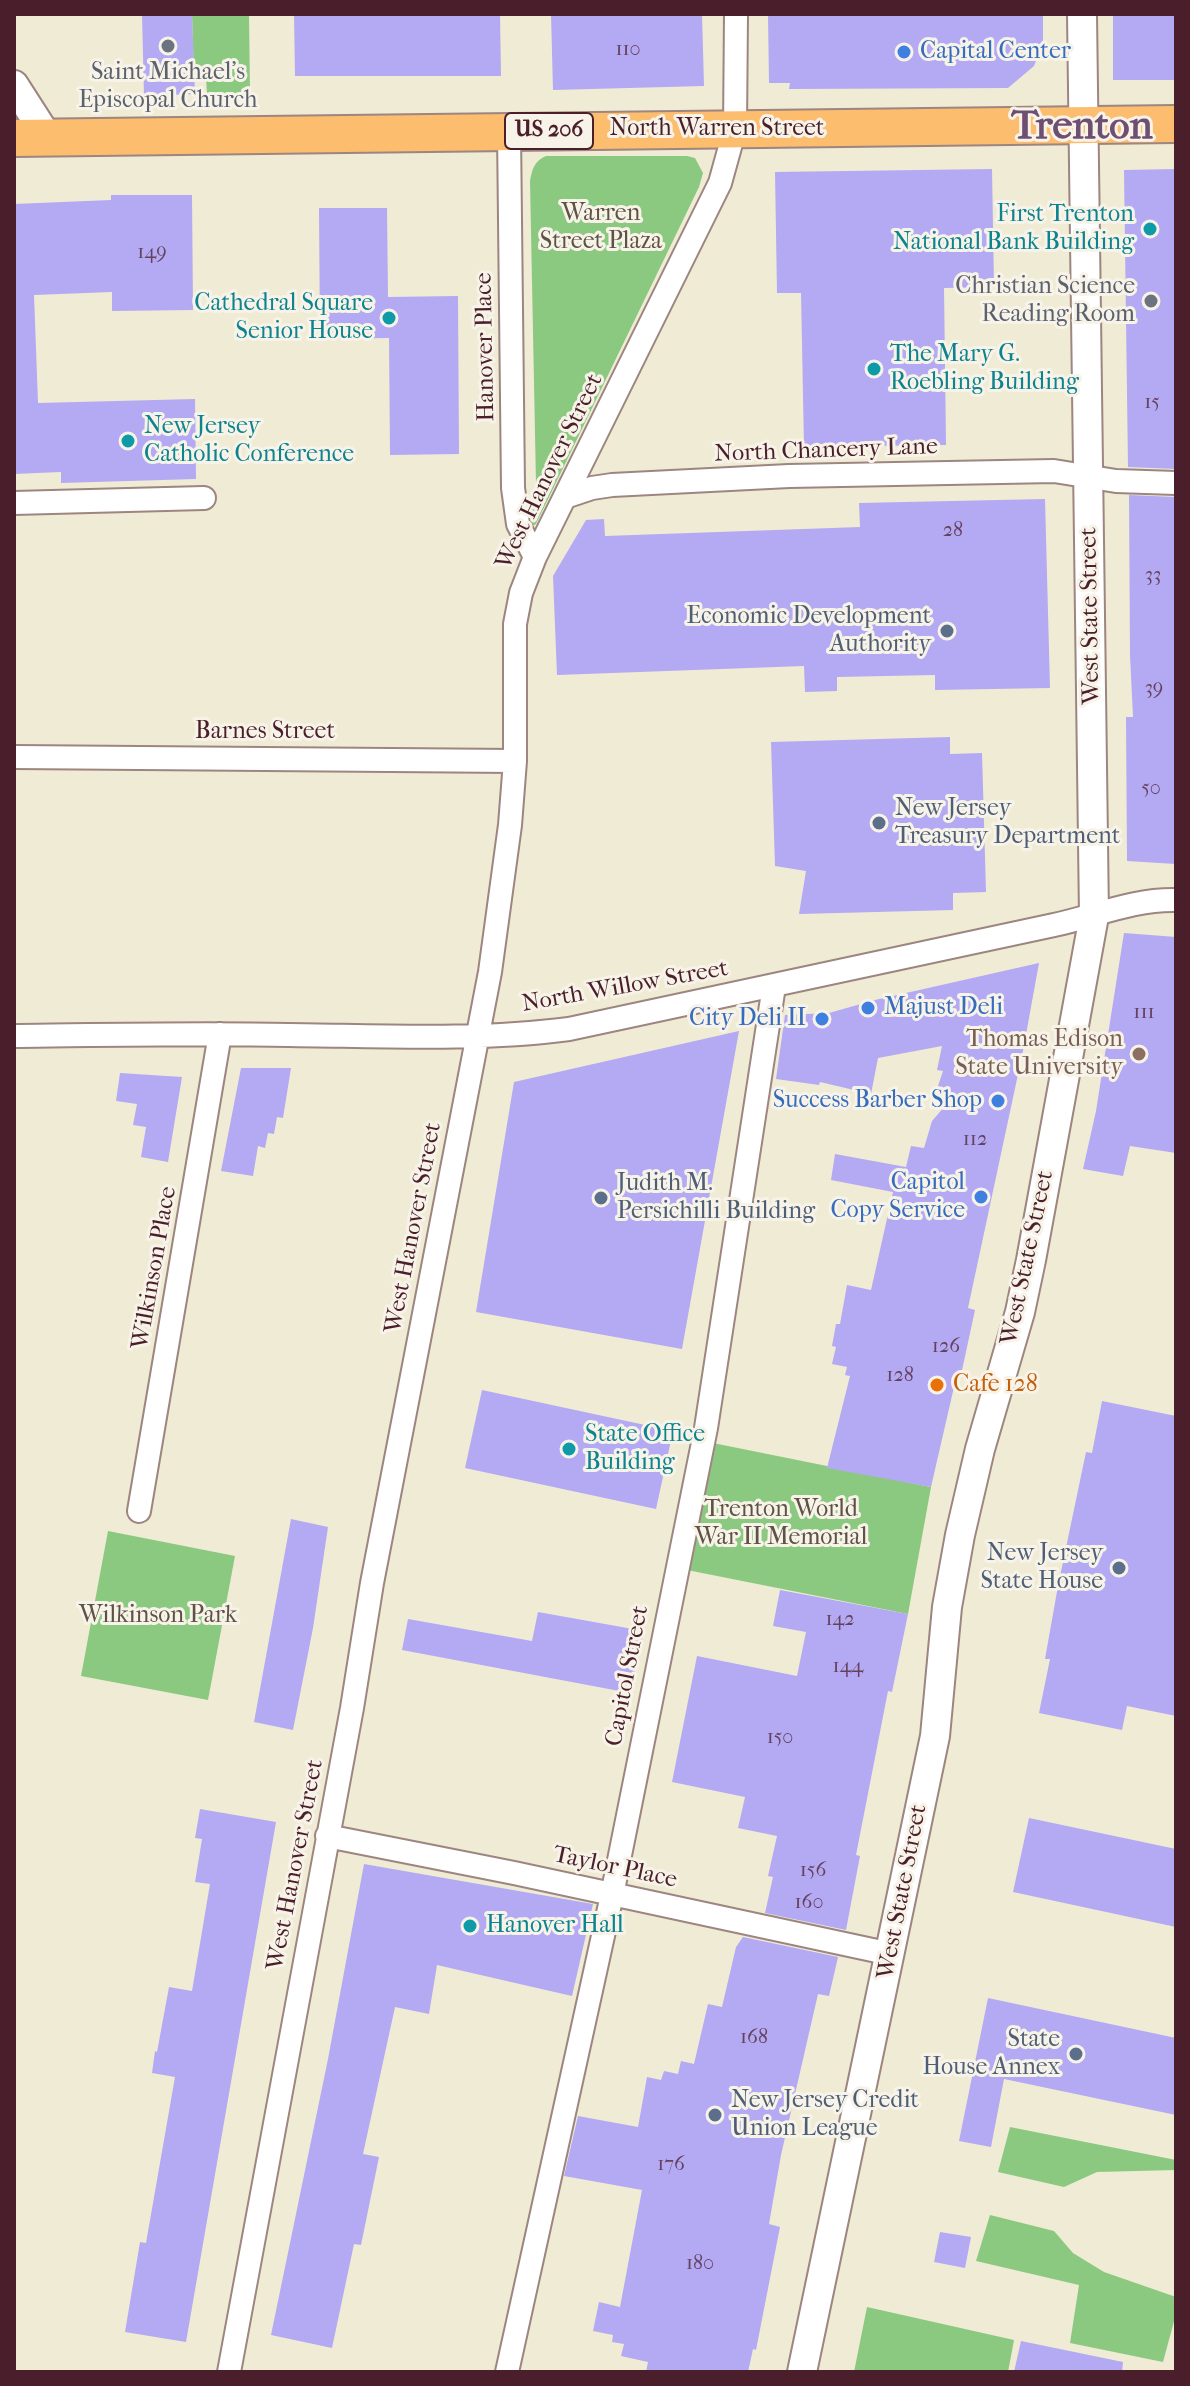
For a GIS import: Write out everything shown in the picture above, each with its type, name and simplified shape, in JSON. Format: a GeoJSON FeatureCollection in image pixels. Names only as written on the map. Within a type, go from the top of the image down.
{"type":"FeatureCollection","features":[{"type":"Feature","properties":{"kind":"main road","name":"US 206"},"geometry":{"type":"LineString","coordinates":[[1084,126],[1176,124]]}},
{"type":"Feature","properties":{"kind":"main road","name":"North Warren Street"},"geometry":{"type":"LineString","coordinates":[[31,138],[1084,126]]}},
{"type":"Feature","properties":{"kind":"street","name":"West Hanover Street"},"geometry":{"type":"LineString","coordinates":[[229,2372],[375,1568],[490,972],[510,825],[515,761],[515,624],[521,593],[535,557],[720,183],[735,129],[738,94],[736,14]]}},
{"type":"Feature","properties":{"kind":"street","name":"West State Street"},"geometry":{"type":"LineString","coordinates":[[802,2372],[935,1736],[947,1607],[960,1535],[980,1449],[1020,1312],[1094,916],[1082,14]]}},
{"type":"Feature","properties":{"kind":"street"},"geometry":{"type":"LineString","coordinates":[[14,85],[31,138]]}},
{"type":"Feature","properties":{"kind":"street","name":"Hanover Place"},"geometry":{"type":"LineString","coordinates":[[509,131],[513,488],[518,524],[535,557]]}},
{"type":"Feature","properties":{"kind":"street","name":"North Chancery Lane"},"geometry":{"type":"LineString","coordinates":[[565,497],[612,485],[789,476],[1054,471],[1116,481],[1176,483]]}},
{"type":"Feature","properties":{"kind":"street"},"geometry":{"type":"LineString","coordinates":[[14,503],[204,498]]}},
{"type":"Feature","properties":{"kind":"street","name":"Barnes Street"},"geometry":{"type":"LineString","coordinates":[[14,757],[515,761]]}},
{"type":"Feature","properties":{"kind":"street","name":"North Willow Street"},"geometry":{"type":"LineString","coordinates":[[14,1036],[478,1036],[569,1029],[1094,916],[1133,903],[1176,900]]}},
{"type":"Feature","properties":{"kind":"street","name":"Capitol Street"},"geometry":{"type":"LineString","coordinates":[[507,2372],[612,1895],[706,1428],[774,986]]}},
{"type":"Feature","properties":{"kind":"street","name":"Wilkinson Place"},"geometry":{"type":"LineString","coordinates":[[139,1511],[220,1034]]}},
{"type":"Feature","properties":{"kind":"street","name":"Taylor Place"},"geometry":{"type":"LineString","coordinates":[[327,1836],[891,1954]]}},
{"type":"Feature","properties":{"kind":"green space"},"geometry":{"type":"Polygon","coordinates":[[[192,14],[249,14],[250,93],[207,94],[206,78],[194,78],[192,14]]]}},
{"type":"Feature","properties":{"kind":"green space","name":"Warren Street Plaza"},"geometry":{"type":"Polygon","coordinates":[[[546,156],[687,156],[695,158],[703,173],[699,187],[536,524],[531,527],[524,516],[534,497],[536,484],[530,181],[536,163],[546,156]]]}},
{"type":"Feature","properties":{"kind":"green space","name":"Trenton World War II Memorial"},"geometry":{"type":"Polygon","coordinates":[[[713,1443],[931,1487],[908,1614],[687,1570],[713,1443]]]}},
{"type":"Feature","properties":{"kind":"green space","name":"Wilkinson Park"},"geometry":{"type":"Polygon","coordinates":[[[108,1531],[235,1556],[208,1700],[81,1676],[108,1531]]]}},
{"type":"Feature","properties":{"kind":"green space"},"geometry":{"type":"Polygon","coordinates":[[[1010,2127],[1176,2160],[1176,2170],[1097,2172],[1064,2187],[998,2172],[1010,2127]]]}},
{"type":"Feature","properties":{"kind":"green space"},"geometry":{"type":"Polygon","coordinates":[[[990,2215],[1054,2231],[1073,2253],[1104,2272],[1176,2297],[1176,2314],[1163,2362],[1070,2343],[1079,2285],[976,2261],[990,2215]]]}},
{"type":"Feature","properties":{"kind":"green space"},"geometry":{"type":"Polygon","coordinates":[[[867,2307],[1014,2340],[1008,2372],[854,2372],[867,2307]]]}},
{"type":"Feature","properties":{"kind":"building","name":"Saint Michael's Episcopal Church"},"geometry":{"type":"Polygon","coordinates":[[[142,14],[192,14],[195,94],[144,96],[142,14]]]}},
{"type":"Feature","properties":{"kind":"building"},"geometry":{"type":"Polygon","coordinates":[[[294,14],[500,14],[501,76],[295,76],[294,14]]]}},
{"type":"Feature","properties":{"kind":"building"},"geometry":{"type":"Polygon","coordinates":[[[551,14],[702,14],[704,86],[553,90],[551,14]]]}},
{"type":"Feature","properties":{"kind":"building","name":"Capital Center"},"geometry":{"type":"Polygon","coordinates":[[[768,14],[1043,14],[1043,43],[1034,66],[1008,88],[789,89],[790,83],[769,83],[768,14]]]}},
{"type":"Feature","properties":{"kind":"building"},"geometry":{"type":"Polygon","coordinates":[[[1113,14],[1176,14],[1176,80],[1113,80],[1113,14]]]}},
{"type":"Feature","properties":{"kind":"building","name":"The Mary G. Roebling Building"},"geometry":{"type":"Polygon","coordinates":[[[992,169],[994,287],[944,288],[946,445],[804,447],[801,293],[777,293],[775,172],[992,169]]]}},
{"type":"Feature","properties":{"kind":"building"},"geometry":{"type":"Polygon","coordinates":[[[1176,169],[1176,469],[1128,467],[1124,170],[1176,169]]]}},
{"type":"Feature","properties":{"kind":"building"},"geometry":{"type":"Polygon","coordinates":[[[111,195],[192,195],[193,310],[112,311],[112,292],[34,295],[38,403],[195,399],[196,479],[61,483],[61,472],[14,474],[14,204],[111,200],[111,195]]]}},
{"type":"Feature","properties":{"kind":"building","name":"Cathedral Square Senior House"},"geometry":{"type":"Polygon","coordinates":[[[319,208],[387,208],[388,297],[458,296],[459,454],[390,455],[389,338],[320,339],[319,208]]]}},
{"type":"Feature","properties":{"kind":"building"},"geometry":{"type":"Polygon","coordinates":[[[1129,495],[1176,497],[1176,864],[1127,861],[1126,717],[1133,717],[1129,495]]]}},
{"type":"Feature","properties":{"kind":"building"},"geometry":{"type":"Polygon","coordinates":[[[1045,499],[1050,688],[935,690],[935,675],[837,677],[837,691],[805,692],[804,666],[557,675],[553,576],[586,520],[604,519],[605,536],[860,527],[859,503],[1045,499]]]}},
{"type":"Feature","properties":{"kind":"building","name":"New Jersey Treasury Department"},"geometry":{"type":"Polygon","coordinates":[[[950,737],[950,754],[982,753],[986,892],[953,893],[953,910],[799,914],[806,871],[775,866],[771,742],[950,737]]]}},
{"type":"Feature","properties":{"kind":"building","name":"Thomas Edison State University"},"geometry":{"type":"Polygon","coordinates":[[[1124,933],[1176,937],[1176,1153],[1130,1146],[1123,1176],[1083,1169],[1096,1111],[1124,933]]]}},
{"type":"Feature","properties":{"kind":"building"},"geometry":{"type":"Polygon","coordinates":[[[1039,963],[968,1308],[975,1310],[931,1487],[827,1468],[850,1376],[845,1375],[847,1367],[832,1364],[836,1324],[840,1324],[847,1285],[871,1290],[893,1192],[831,1180],[835,1154],[906,1167],[911,1146],[924,1148],[932,1121],[945,1106],[935,1095],[943,1071],[937,1070],[942,1046],[878,1058],[871,1094],[820,1082],[819,1085],[776,1079],[785,1015],[829,1013],[1039,963]]]}},
{"type":"Feature","properties":{"kind":"building","name":"Judith M. Persichilli Building"},"geometry":{"type":"Polygon","coordinates":[[[739,1031],[682,1349],[476,1312],[514,1082],[739,1031]]]}},
{"type":"Feature","properties":{"kind":"building"},"geometry":{"type":"Polygon","coordinates":[[[241,1068],[291,1068],[283,1118],[277,1117],[274,1134],[268,1133],[265,1148],[258,1146],[253,1176],[221,1171],[241,1068]]]}},
{"type":"Feature","properties":{"kind":"building"},"geometry":{"type":"Polygon","coordinates":[[[120,1073],[182,1077],[168,1162],[141,1157],[146,1127],[133,1125],[137,1104],[116,1101],[120,1073]]]}},
{"type":"Feature","properties":{"kind":"building","name":"State Office Building"},"geometry":{"type":"Polygon","coordinates":[[[482,1390],[673,1431],[656,1509],[465,1468],[482,1390]]]}},
{"type":"Feature","properties":{"kind":"building","name":"New Jersey State House"},"geometry":{"type":"Polygon","coordinates":[[[1102,1401],[1176,1416],[1176,1716],[1127,1706],[1122,1730],[1039,1713],[1050,1659],[1045,1659],[1058,1586],[1086,1452],[1092,1453],[1102,1401]]]}},
{"type":"Feature","properties":{"kind":"building"},"geometry":{"type":"Polygon","coordinates":[[[291,1519],[328,1527],[293,1730],[254,1722],[291,1519]]]}},
{"type":"Feature","properties":{"kind":"building"},"geometry":{"type":"Polygon","coordinates":[[[780,1590],[908,1614],[892,1692],[888,1691],[856,1855],[860,1856],[846,1930],[765,1913],[773,1877],[768,1876],[777,1836],[738,1828],[745,1797],[672,1782],[697,1656],[797,1676],[806,1632],[773,1626],[780,1590]]]}},
{"type":"Feature","properties":{"kind":"building"},"geometry":{"type":"Polygon","coordinates":[[[538,1612],[644,1631],[630,1693],[402,1650],[408,1619],[532,1641],[538,1612]]]}},
{"type":"Feature","properties":{"kind":"building"},"geometry":{"type":"Polygon","coordinates":[[[200,1809],[276,1822],[186,2342],[125,2332],[140,2242],[146,2243],[175,2077],[152,2073],[155,2051],[169,1987],[192,1991],[210,1884],[195,1882],[202,1839],[195,1838],[200,1809]]]}},
{"type":"Feature","properties":{"kind":"building"},"geometry":{"type":"Polygon","coordinates":[[[1029,1818],[1176,1849],[1176,1927],[1013,1892],[1029,1818]]]}},
{"type":"Feature","properties":{"kind":"building"},"geometry":{"type":"Polygon","coordinates":[[[364,1864],[593,1904],[572,1996],[437,1965],[429,2014],[395,2007],[363,2154],[379,2157],[361,2245],[354,2244],[332,2348],[271,2335],[328,2059],[364,1864]]]}},
{"type":"Feature","properties":{"kind":"building"},"geometry":{"type":"Polygon","coordinates":[[[743,1937],[838,1957],[829,1996],[818,1994],[781,2155],[769,2224],[780,2227],[756,2350],[753,2349],[748,2372],[646,2372],[648,2362],[621,2356],[624,2344],[612,2342],[613,2335],[593,2331],[599,2302],[620,2307],[642,2190],[564,2176],[578,2116],[638,2127],[647,2077],[661,2080],[664,2071],[678,2074],[681,2061],[694,2064],[708,2004],[722,2007],[736,1947],[743,1937]]]}},
{"type":"Feature","properties":{"kind":"building","name":"State House Annex"},"geometry":{"type":"Polygon","coordinates":[[[988,1998],[1176,2038],[1176,2115],[1004,2079],[991,2147],[959,2141],[988,1998]]]}},
{"type":"Feature","properties":{"kind":"building"},"geometry":{"type":"Polygon","coordinates":[[[940,2232],[971,2237],[965,2268],[934,2262],[940,2232]]]}},
{"type":"Feature","properties":{"kind":"building"},"geometry":{"type":"Polygon","coordinates":[[[1021,2341],[1123,2362],[1122,2372],[1014,2372],[1021,2341]]]}},
{"type":"Feature","properties":{"kind":"place","name":"Saint Michael's Episcopal Church"},"geometry":{"type":"Point","coordinates":[168,46]}},
{"type":"Feature","properties":{"kind":"place","name":"Capital Center"},"geometry":{"type":"Point","coordinates":[904,52]}},
{"type":"Feature","properties":{"kind":"place","name":"First Trenton National Bank Building"},"geometry":{"type":"Point","coordinates":[1150,229]}},
{"type":"Feature","properties":{"kind":"place","name":"Christian Science Reading Room"},"geometry":{"type":"Point","coordinates":[1151,301]}},
{"type":"Feature","properties":{"kind":"place","name":"Cathedral Square Senior House"},"geometry":{"type":"Point","coordinates":[389,318]}},
{"type":"Feature","properties":{"kind":"place","name":"The Mary G. Roebling Building"},"geometry":{"type":"Point","coordinates":[874,369]}},
{"type":"Feature","properties":{"kind":"place","name":"New Jersey Catholic Conference"},"geometry":{"type":"Point","coordinates":[128,441]}},
{"type":"Feature","properties":{"kind":"place","name":"Economic Development Authority"},"geometry":{"type":"Point","coordinates":[947,631]}},
{"type":"Feature","properties":{"kind":"place","name":"New Jersey Treasury Department"},"geometry":{"type":"Point","coordinates":[879,823]}},
{"type":"Feature","properties":{"kind":"place","name":"Majust Deli"},"geometry":{"type":"Point","coordinates":[868,1008]}},
{"type":"Feature","properties":{"kind":"place","name":"City Deli II"},"geometry":{"type":"Point","coordinates":[822,1019]}},
{"type":"Feature","properties":{"kind":"place","name":"Thomas Edison State University"},"geometry":{"type":"Point","coordinates":[1139,1054]}},
{"type":"Feature","properties":{"kind":"place","name":"Success Barber Shop"},"geometry":{"type":"Point","coordinates":[998,1101]}},
{"type":"Feature","properties":{"kind":"place","name":"Capitol Copy Service"},"geometry":{"type":"Point","coordinates":[981,1197]}},
{"type":"Feature","properties":{"kind":"place","name":"Judith M. Persichilli Building"},"geometry":{"type":"Point","coordinates":[601,1198]}},
{"type":"Feature","properties":{"kind":"place","name":"Cafe 128"},"geometry":{"type":"Point","coordinates":[937,1385]}},
{"type":"Feature","properties":{"kind":"place","name":"State Office Building"},"geometry":{"type":"Point","coordinates":[569,1449]}},
{"type":"Feature","properties":{"kind":"place","name":"New Jersey State House"},"geometry":{"type":"Point","coordinates":[1119,1568]}},
{"type":"Feature","properties":{"kind":"place","name":"Hanover Hall"},"geometry":{"type":"Point","coordinates":[470,1926]}},
{"type":"Feature","properties":{"kind":"place","name":"State House Annex"},"geometry":{"type":"Point","coordinates":[1076,2054]}},
{"type":"Feature","properties":{"kind":"place","name":"New Jersey Credit Union League"},"geometry":{"type":"Point","coordinates":[715,2115]}},
{"type":"Feature","properties":{"kind":"district","name":"Trenton"},"geometry":{"type":"Point","coordinates":[1082,128]}}]}
